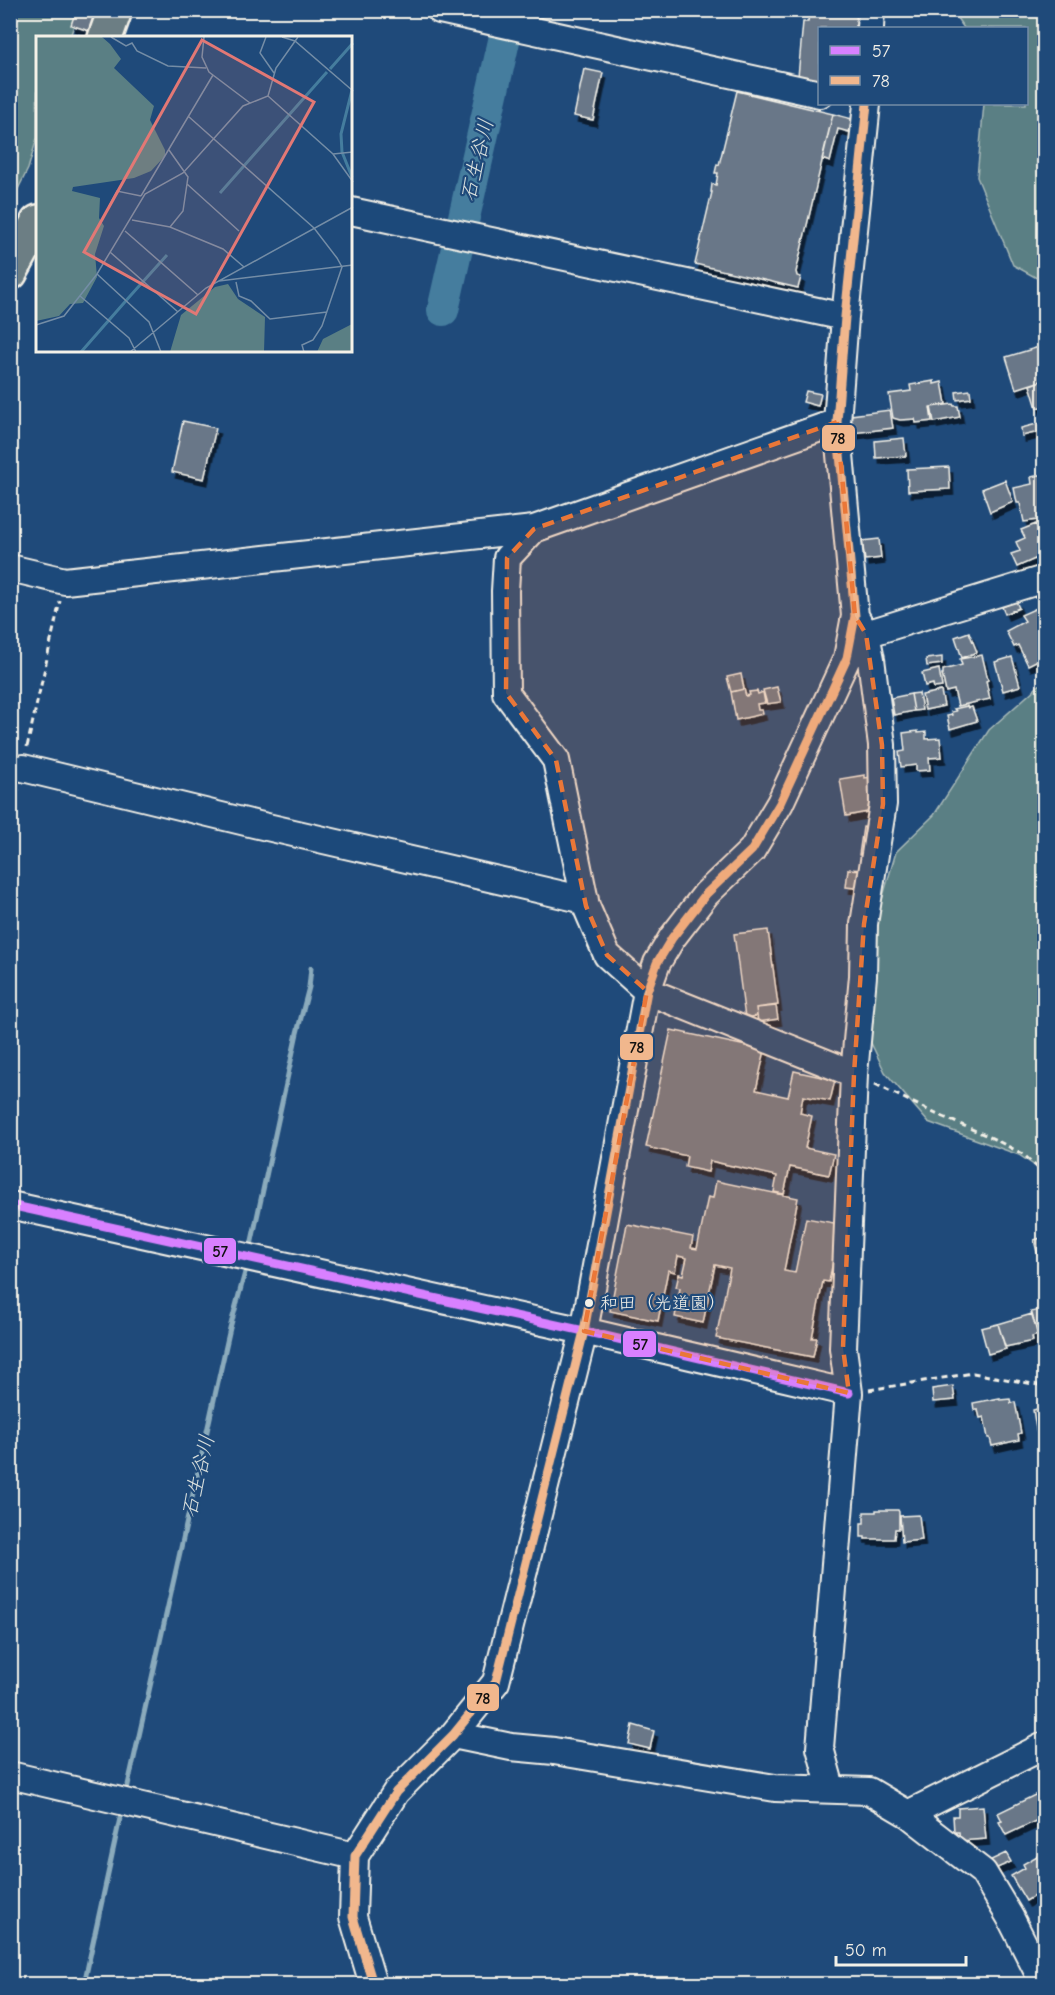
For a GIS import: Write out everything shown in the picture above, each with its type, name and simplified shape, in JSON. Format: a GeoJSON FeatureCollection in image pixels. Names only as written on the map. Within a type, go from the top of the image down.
{"type":"FeatureCollection","features":[{"type":"Feature","properties":{"kind":"main road"},"geometry":{"type":"LineString","coordinates":[[106,36],[115,10]]}},
{"type":"Feature","properties":{"kind":"main road"},"geometry":{"type":"LineString","coordinates":[[10,273],[36,226]]}},
{"type":"Feature","properties":{"kind":"street"},"geometry":{"type":"LineString","coordinates":[[440,10],[818,94]]}},
{"type":"Feature","properties":{"kind":"street"},"geometry":{"type":"LineString","coordinates":[[870,27],[871,10]]}},
{"type":"Feature","properties":{"kind":"street"},"geometry":{"type":"LineString","coordinates":[[831,1788],[820,1748],[849,1393],[843,1348],[854,1074],[863,976],[864,924],[883,804],[882,745],[871,659],[860,625],[837,422],[866,105]]}},
{"type":"Feature","properties":{"kind":"street"},"geometry":{"type":"LineString","coordinates":[[352,211],[845,317]]}},
{"type":"Feature","properties":{"kind":"street"},"geometry":{"type":"LineString","coordinates":[[10,568],[65,581],[534,529],[837,422]]}},
{"type":"Feature","properties":{"kind":"street"},"geometry":{"type":"LineString","coordinates":[[534,529],[507,558],[506,693],[556,760],[585,900],[608,955],[647,991],[854,1074]]}},
{"type":"Feature","properties":{"kind":"street"},"geometry":{"type":"LineString","coordinates":[[860,625],[1044,579]]}},
{"type":"Feature","properties":{"kind":"street"},"geometry":{"type":"LineString","coordinates":[[373,1984],[353,1917],[355,1856],[396,1792],[453,1735],[496,1682],[584,1331],[647,991],[657,963],[672,938],[706,894],[752,850],[780,803],[860,625]]}},
{"type":"Feature","properties":{"kind":"street"},"geometry":{"type":"LineString","coordinates":[[22,768],[585,900]]}},
{"type":"Feature","properties":{"kind":"street"},"geometry":{"type":"LineString","coordinates":[[10,1205],[584,1331],[849,1393]]}},
{"type":"Feature","properties":{"kind":"street"},"geometry":{"type":"LineString","coordinates":[[453,1735],[511,1747],[554,1751],[775,1788],[869,1791],[908,1814],[983,1872],[1010,1917],[1044,1984]]}},
{"type":"Feature","properties":{"kind":"street"},"geometry":{"type":"LineString","coordinates":[[908,1814],[1044,1746]]}},
{"type":"Feature","properties":{"kind":"street"},"geometry":{"type":"LineString","coordinates":[[10,1775],[355,1856]]}},
{"type":"Feature","properties":{"kind":"path"},"geometry":{"type":"LineString","coordinates":[[10,822],[65,581]]}},
{"type":"Feature","properties":{"kind":"path"},"geometry":{"type":"LineString","coordinates":[[854,1074],[1023,1154],[1044,1174]]}},
{"type":"Feature","properties":{"kind":"path"},"geometry":{"type":"LineString","coordinates":[[849,1393],[973,1373],[1044,1386]]}},
{"type":"Feature","properties":{"kind":"highlighted area"},"geometry":{"type":"Polygon","coordinates":[[[837,422],[855,616],[866,634],[882,745],[883,804],[864,924],[854,1074],[843,1348],[849,1393],[584,1331],[647,991],[607,955],[586,906],[556,760],[506,693],[507,558],[534,529],[837,422]]]}},
{"type":"Feature","properties":{"kind":"green space"},"geometry":{"type":"Polygon","coordinates":[[[11,11],[79,11],[70,36],[36,36],[36,141],[28,169],[11,203],[11,11]]]}},
{"type":"Feature","properties":{"kind":"green space"},"geometry":{"type":"Polygon","coordinates":[[[952,11],[1044,11],[1044,282],[1013,265],[977,177],[984,105],[1028,105],[1028,27],[963,27],[952,11]]]}},
{"type":"Feature","properties":{"kind":"green space"},"geometry":{"type":"Polygon","coordinates":[[[1044,681],[1044,1172],[1019,1155],[928,1122],[885,1072],[856,1012],[879,910],[896,852],[934,815],[989,730],[1044,681]]]}},
{"type":"Feature","properties":{"kind":"building"},"geometry":{"type":"Polygon","coordinates":[[[76,10],[96,10],[89,31],[71,25],[76,10]]]}},
{"type":"Feature","properties":{"kind":"building"},"geometry":{"type":"Polygon","coordinates":[[[809,10],[860,10],[860,27],[818,27],[818,79],[798,77],[803,22],[808,22],[809,10]]]}},
{"type":"Feature","properties":{"kind":"building"},"geometry":{"type":"Polygon","coordinates":[[[584,69],[603,73],[593,120],[574,116],[584,69]]]}},
{"type":"Feature","properties":{"kind":"building"},"geometry":{"type":"Polygon","coordinates":[[[737,91],[833,114],[796,272],[797,276],[801,277],[798,288],[695,264],[712,184],[716,185],[717,164],[719,165],[737,91]]]}},
{"type":"Feature","properties":{"kind":"building"},"geometry":{"type":"Polygon","coordinates":[[[833,114],[852,119],[849,132],[838,129],[830,162],[822,159],[833,114]]]}},
{"type":"Feature","properties":{"kind":"building"},"geometry":{"type":"Polygon","coordinates":[[[1039,347],[1044,363],[1041,365],[1044,380],[1016,389],[1006,357],[1039,347]]]}},
{"type":"Feature","properties":{"kind":"building"},"geometry":{"type":"Polygon","coordinates":[[[1044,380],[1044,406],[1037,408],[1030,385],[1044,380]]]}},
{"type":"Feature","properties":{"kind":"building"},"geometry":{"type":"Polygon","coordinates":[[[934,381],[934,384],[942,382],[946,404],[930,407],[932,421],[916,423],[915,419],[893,418],[889,394],[911,391],[910,385],[934,381]]]}},
{"type":"Feature","properties":{"kind":"building"},"geometry":{"type":"Polygon","coordinates":[[[970,390],[971,398],[957,400],[956,392],[970,390]]]}},
{"type":"Feature","properties":{"kind":"building"},"geometry":{"type":"Polygon","coordinates":[[[806,391],[821,394],[818,406],[803,402],[806,391]]]}},
{"type":"Feature","properties":{"kind":"building"},"geometry":{"type":"Polygon","coordinates":[[[953,404],[958,406],[960,417],[934,422],[931,407],[953,404]]]}},
{"type":"Feature","properties":{"kind":"building"},"geometry":{"type":"Polygon","coordinates":[[[890,410],[893,428],[853,433],[851,415],[890,410]]]}},
{"type":"Feature","properties":{"kind":"building"},"geometry":{"type":"Polygon","coordinates":[[[183,421],[216,428],[204,479],[172,472],[183,421]]]}},
{"type":"Feature","properties":{"kind":"building"},"geometry":{"type":"Polygon","coordinates":[[[1041,423],[1043,431],[1022,436],[1021,428],[1041,423]]]}},
{"type":"Feature","properties":{"kind":"building"},"geometry":{"type":"Polygon","coordinates":[[[904,438],[906,456],[876,458],[875,441],[904,438]]]}},
{"type":"Feature","properties":{"kind":"building"},"geometry":{"type":"Polygon","coordinates":[[[949,467],[950,489],[908,491],[907,469],[949,467]]]}},
{"type":"Feature","properties":{"kind":"building"},"geometry":{"type":"Polygon","coordinates":[[[1044,474],[1044,519],[1024,522],[1014,488],[1032,484],[1031,477],[1044,474]]]}},
{"type":"Feature","properties":{"kind":"building"},"geometry":{"type":"Polygon","coordinates":[[[1005,480],[1013,502],[990,512],[982,489],[1005,480]]]}},
{"type":"Feature","properties":{"kind":"building"},"geometry":{"type":"Polygon","coordinates":[[[1036,524],[1044,542],[1044,555],[1017,567],[1011,554],[1020,551],[1016,542],[1025,538],[1021,530],[1036,524]]]}},
{"type":"Feature","properties":{"kind":"building"},"geometry":{"type":"Polygon","coordinates":[[[879,539],[881,558],[865,560],[862,541],[879,539]]]}},
{"type":"Feature","properties":{"kind":"building"},"geometry":{"type":"Polygon","coordinates":[[[1016,601],[1019,608],[1005,614],[1002,607],[1016,601]]]}},
{"type":"Feature","properties":{"kind":"building"},"geometry":{"type":"Polygon","coordinates":[[[1039,607],[1044,616],[1044,657],[1028,665],[1018,645],[1014,647],[1006,631],[1025,621],[1021,615],[1039,607]]]}},
{"type":"Feature","properties":{"kind":"building"},"geometry":{"type":"Polygon","coordinates":[[[969,632],[977,652],[962,658],[955,637],[969,632]]]}},
{"type":"Feature","properties":{"kind":"building"},"geometry":{"type":"Polygon","coordinates":[[[982,655],[990,699],[958,706],[954,690],[946,692],[943,670],[962,665],[960,659],[982,655]]]}},
{"type":"Feature","properties":{"kind":"building"},"geometry":{"type":"Polygon","coordinates":[[[942,657],[942,664],[927,666],[926,659],[942,657]]]}},
{"type":"Feature","properties":{"kind":"building"},"geometry":{"type":"Polygon","coordinates":[[[1012,657],[1020,686],[1003,691],[995,662],[1012,657]]]}},
{"type":"Feature","properties":{"kind":"building"},"geometry":{"type":"Polygon","coordinates":[[[939,669],[942,687],[934,688],[933,684],[925,686],[922,673],[939,669]]]}},
{"type":"Feature","properties":{"kind":"building"},"geometry":{"type":"Polygon","coordinates":[[[741,674],[744,689],[731,692],[727,677],[741,674]]]}},
{"type":"Feature","properties":{"kind":"building"},"geometry":{"type":"Polygon","coordinates":[[[777,687],[781,702],[767,704],[763,690],[777,687]]]}},
{"type":"Feature","properties":{"kind":"building"},"geometry":{"type":"Polygon","coordinates":[[[744,689],[746,696],[750,695],[749,692],[757,691],[758,694],[763,692],[765,703],[757,704],[758,710],[762,710],[763,714],[736,720],[731,692],[744,689]]]}},
{"type":"Feature","properties":{"kind":"building"},"geometry":{"type":"Polygon","coordinates":[[[941,691],[944,706],[925,710],[922,695],[941,691]]]}},
{"type":"Feature","properties":{"kind":"building"},"geometry":{"type":"Polygon","coordinates":[[[919,693],[922,710],[914,711],[911,694],[919,693]]]}},
{"type":"Feature","properties":{"kind":"building"},"geometry":{"type":"Polygon","coordinates":[[[911,694],[914,711],[894,715],[891,698],[911,694]]]}},
{"type":"Feature","properties":{"kind":"building"},"geometry":{"type":"Polygon","coordinates":[[[972,707],[977,721],[950,729],[947,716],[956,711],[954,709],[972,707]]]}},
{"type":"Feature","properties":{"kind":"building"},"geometry":{"type":"Polygon","coordinates":[[[918,731],[918,733],[926,732],[926,739],[940,738],[942,757],[929,758],[930,770],[916,771],[916,765],[901,767],[899,752],[905,751],[903,733],[918,731]]]}},
{"type":"Feature","properties":{"kind":"building"},"geometry":{"type":"Polygon","coordinates":[[[865,775],[865,778],[879,776],[881,789],[870,791],[873,811],[846,816],[840,779],[865,775]]]}},
{"type":"Feature","properties":{"kind":"building"},"geometry":{"type":"Polygon","coordinates":[[[863,827],[875,829],[870,857],[859,855],[863,827]]]}},
{"type":"Feature","properties":{"kind":"building"},"geometry":{"type":"Polygon","coordinates":[[[848,869],[865,870],[863,889],[846,887],[848,869]]]}},
{"type":"Feature","properties":{"kind":"building"},"geometry":{"type":"Polygon","coordinates":[[[768,930],[778,1005],[756,1008],[757,1016],[745,1018],[734,934],[768,930]]]}},
{"type":"Feature","properties":{"kind":"building"},"geometry":{"type":"Polygon","coordinates":[[[776,1006],[778,1019],[758,1022],[756,1008],[776,1006]]]}},
{"type":"Feature","properties":{"kind":"building"},"geometry":{"type":"Polygon","coordinates":[[[671,1030],[765,1050],[756,1090],[788,1097],[794,1071],[835,1080],[830,1101],[803,1096],[800,1113],[812,1116],[805,1148],[834,1154],[829,1175],[790,1167],[784,1194],[774,1192],[777,1176],[710,1161],[708,1172],[685,1167],[687,1156],[646,1147],[671,1030]]]}},
{"type":"Feature","properties":{"kind":"building"},"geometry":{"type":"Polygon","coordinates":[[[716,1181],[798,1198],[784,1271],[795,1273],[806,1218],[840,1224],[829,1282],[823,1281],[812,1338],[817,1338],[813,1357],[716,1338],[730,1268],[715,1265],[703,1323],[675,1317],[680,1288],[676,1287],[679,1274],[683,1275],[687,1258],[678,1256],[675,1272],[668,1270],[658,1321],[610,1311],[627,1224],[693,1237],[691,1248],[697,1249],[708,1197],[713,1198],[716,1181]]]}},
{"type":"Feature","properties":{"kind":"building"},"geometry":{"type":"Polygon","coordinates":[[[1044,1237],[1044,1260],[1042,1254],[1038,1256],[1034,1240],[1044,1237]]]}},
{"type":"Feature","properties":{"kind":"building"},"geometry":{"type":"Polygon","coordinates":[[[1044,1309],[1044,1352],[1043,1352],[1031,1312],[1044,1309]]]}},
{"type":"Feature","properties":{"kind":"building"},"geometry":{"type":"Polygon","coordinates":[[[1032,1314],[1038,1335],[1032,1337],[1033,1341],[1005,1347],[998,1324],[1032,1314]]]}},
{"type":"Feature","properties":{"kind":"building"},"geometry":{"type":"Polygon","coordinates":[[[998,1324],[1006,1349],[988,1354],[981,1328],[998,1324]]]}},
{"type":"Feature","properties":{"kind":"building"},"geometry":{"type":"Polygon","coordinates":[[[953,1386],[955,1400],[933,1402],[932,1389],[953,1386]]]}},
{"type":"Feature","properties":{"kind":"building"},"geometry":{"type":"Polygon","coordinates":[[[1000,1398],[1000,1400],[1010,1399],[1011,1403],[1015,1402],[1021,1433],[1018,1434],[1019,1440],[992,1446],[984,1417],[980,1418],[978,1410],[974,1410],[973,1403],[1000,1398]]]}},
{"type":"Feature","properties":{"kind":"building"},"geometry":{"type":"Polygon","coordinates":[[[1044,1407],[1044,1433],[1037,1435],[1033,1410],[1044,1407]]]}},
{"type":"Feature","properties":{"kind":"building"},"geometry":{"type":"Polygon","coordinates":[[[876,1510],[898,1510],[899,1529],[895,1529],[894,1539],[861,1537],[864,1512],[876,1512],[876,1510]]]}},
{"type":"Feature","properties":{"kind":"building"},"geometry":{"type":"Polygon","coordinates":[[[919,1515],[922,1540],[902,1542],[900,1516],[919,1515]]]}},
{"type":"Feature","properties":{"kind":"building"},"geometry":{"type":"Polygon","coordinates":[[[633,1725],[654,1731],[650,1749],[629,1744],[633,1725]]]}},
{"type":"Feature","properties":{"kind":"building"},"geometry":{"type":"Polygon","coordinates":[[[1037,1794],[1044,1810],[1044,1817],[1006,1835],[999,1822],[1002,1821],[998,1813],[1037,1794]]]}},
{"type":"Feature","properties":{"kind":"building"},"geometry":{"type":"Polygon","coordinates":[[[983,1806],[986,1839],[960,1841],[959,1832],[954,1832],[953,1816],[958,1816],[958,1808],[983,1806]]]}},
{"type":"Feature","properties":{"kind":"building"},"geometry":{"type":"Polygon","coordinates":[[[1006,1853],[1011,1862],[995,1869],[991,1860],[1006,1853]]]}},
{"type":"Feature","properties":{"kind":"building"},"geometry":{"type":"Polygon","coordinates":[[[1037,1856],[1042,1867],[1044,1865],[1044,1890],[1026,1901],[1011,1876],[1025,1868],[1023,1864],[1037,1856]]]}},
{"type":"Feature","properties":{"kind":"waterway","name":"石生谷川"},"geometry":{"type":"LineString","coordinates":[[443,310],[511,10]]}},
{"type":"Feature","properties":{"kind":"waterway","name":"石生谷川"},"geometry":{"type":"LineString","coordinates":[[250,1250],[309,987],[311,968]]}},
{"type":"Feature","properties":{"kind":"waterway","name":"石生谷川"},"geometry":{"type":"LineString","coordinates":[[126,1794],[230,1328],[247,1265]]}},
{"type":"Feature","properties":{"kind":"waterway","name":"石生谷川"},"geometry":{"type":"LineString","coordinates":[[84,1984],[122,1809]]}},
{"type":"Feature","properties":{"kind":"transit line","name":"78"},"geometry":{"type":"LineString","coordinates":[[373,1984],[353,1917],[355,1856],[396,1792],[453,1735],[496,1682],[584,1331],[647,991],[657,963],[672,938],[706,894],[752,850],[780,803],[847,658],[855,616],[837,422],[845,317],[867,105]]}},
{"type":"Feature","properties":{"kind":"transit line","name":"57"},"geometry":{"type":"LineString","coordinates":[[10,1205],[584,1331],[849,1393]]}},
{"type":"Feature","properties":{"kind":"place","name":"和田（光道園）"},"geometry":{"type":"Point","coordinates":[589,1303]}}]}
